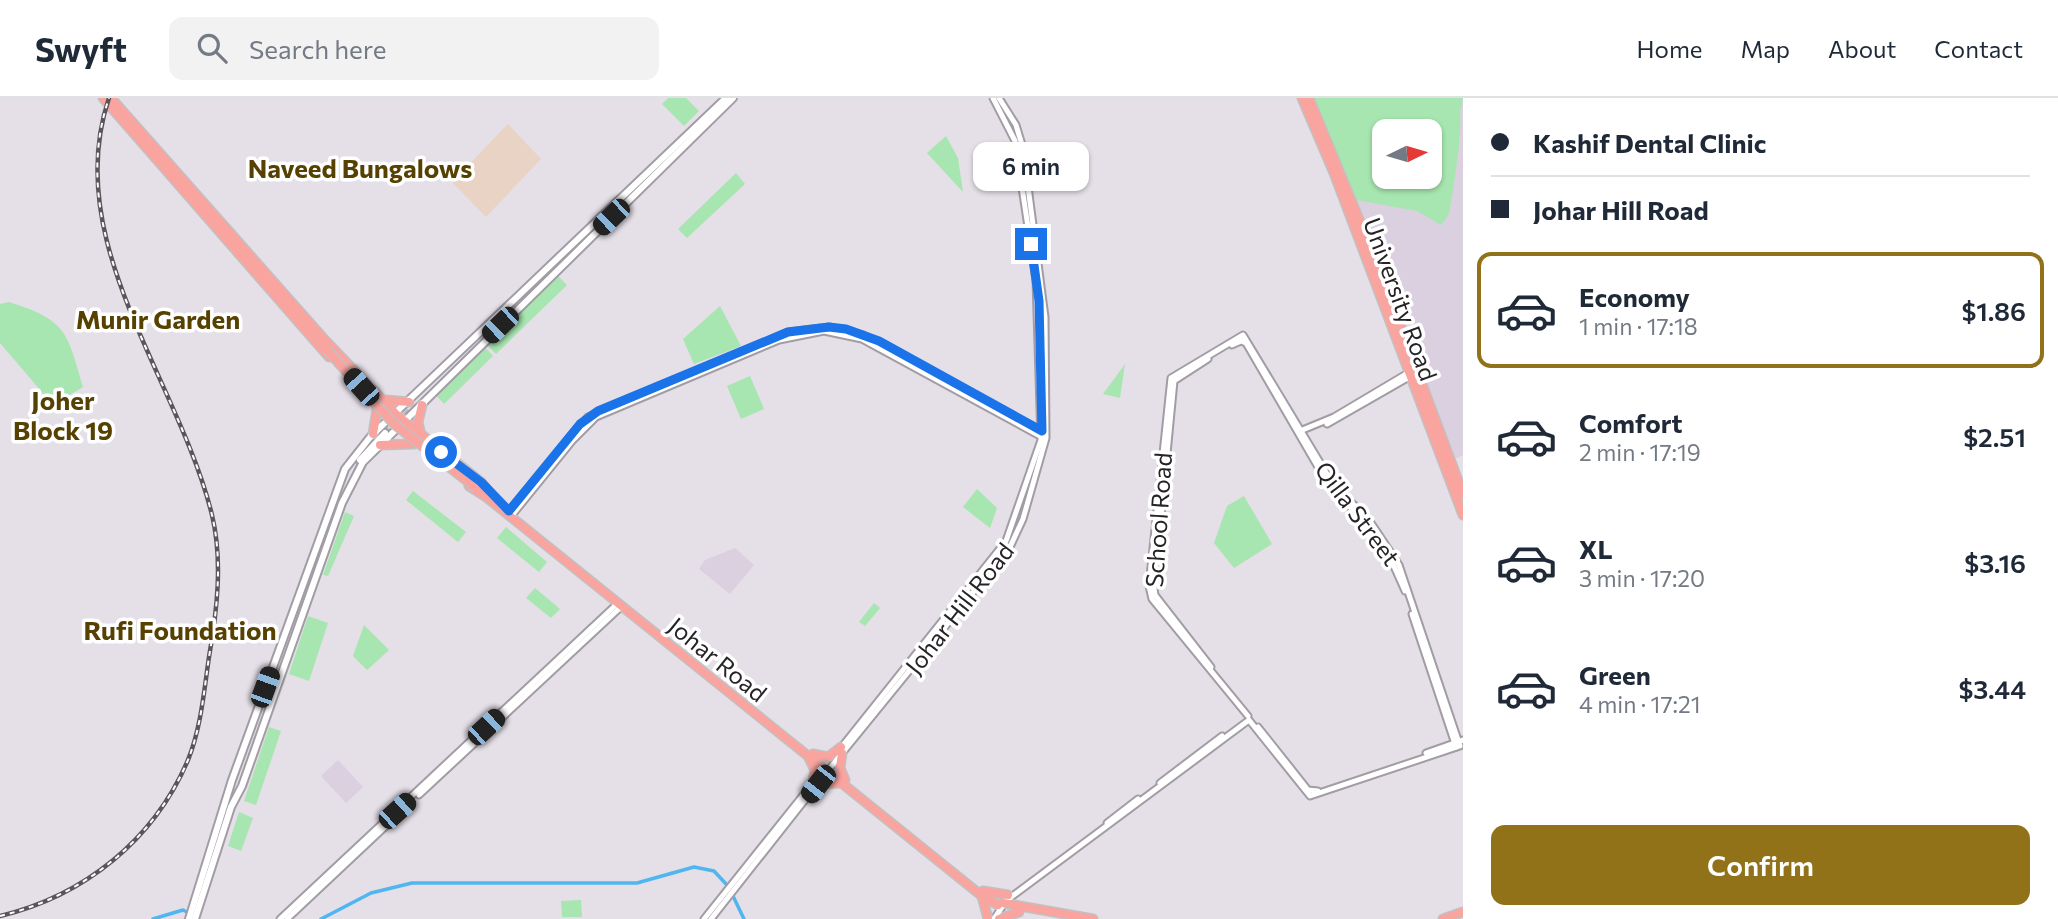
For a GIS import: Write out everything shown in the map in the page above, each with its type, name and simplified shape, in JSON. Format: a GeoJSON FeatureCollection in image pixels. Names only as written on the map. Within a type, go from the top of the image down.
{"type":"FeatureCollection","features":[{"type":"Feature","properties":{"kind":"main road"},"geometry":{"type":"LineString","coordinates":[[103,98],[228,234]]}},
{"type":"Feature","properties":{"kind":"main road"},"geometry":{"type":"LineString","coordinates":[[111,98],[320,340],[397,422],[487,494]]}},
{"type":"Feature","properties":{"kind":"main road"},"geometry":{"type":"LineString","coordinates":[[591,233],[726,98]]}},
{"type":"Feature","properties":{"kind":"main road"},"geometry":{"type":"LineString","coordinates":[[373,435],[404,422],[409,408],[733,98]]}},
{"type":"Feature","properties":{"kind":"main road","name":"University Road"},"geometry":{"type":"LineString","coordinates":[[1302,98],[1337,171],[1408,375],[1463,515]]}},
{"type":"Feature","properties":{"kind":"main road","name":"University Road"},"geometry":{"type":"LineString","coordinates":[[1309,98],[1463,491]]}},
{"type":"Feature","properties":{"kind":"main road","name":"Johar Road"},"geometry":{"type":"LineString","coordinates":[[320,340],[404,422],[481,482],[487,494],[620,605],[745,702]]}},
{"type":"Feature","properties":{"kind":"main road","name":"Johar Road"},"geometry":{"type":"LineString","coordinates":[[320,340],[377,409],[388,429],[487,494],[983,894],[1019,912],[1061,919]]}},
{"type":"Feature","properties":{"kind":"main road"},"geometry":{"type":"LineString","coordinates":[[421,436],[418,422],[422,405],[475,345]]}},
{"type":"Feature","properties":{"kind":"main road"},"geometry":{"type":"LineString","coordinates":[[380,397],[409,408]]}},
{"type":"Feature","properties":{"kind":"main road"},"geometry":{"type":"LineString","coordinates":[[233,793],[244,787],[342,503],[357,470],[380,446],[396,414],[422,405]]}},
{"type":"Feature","properties":{"kind":"main road"},"geometry":{"type":"LineString","coordinates":[[189,919],[340,478],[373,435],[377,409]]}},
{"type":"Feature","properties":{"kind":"main road"},"geometry":{"type":"LineString","coordinates":[[233,793],[344,479],[360,454],[388,429]]}},
{"type":"Feature","properties":{"kind":"main road"},"geometry":{"type":"LineString","coordinates":[[380,446],[414,444]]}},
{"type":"Feature","properties":{"kind":"main road"},"geometry":{"type":"LineString","coordinates":[[844,747],[840,768],[844,782],[815,783],[815,770],[810,755],[828,757],[844,747]]}},
{"type":"Feature","properties":{"kind":"main road"},"geometry":{"type":"LineString","coordinates":[[983,894],[1002,902]]}},
{"type":"Feature","properties":{"kind":"main road"},"geometry":{"type":"LineString","coordinates":[[983,894],[993,919],[1019,912]]}},
{"type":"Feature","properties":{"kind":"main road","name":"Johar Road"},"geometry":{"type":"LineString","coordinates":[[1002,902],[1093,919]]}},
{"type":"Feature","properties":{"kind":"main road"},"geometry":{"type":"LineString","coordinates":[[195,919],[196,905]]}},
{"type":"Feature","properties":{"kind":"main road"},"geometry":{"type":"LineString","coordinates":[[1443,919],[1463,912]]}},
{"type":"Feature","properties":{"kind":"street","name":"Johar Hill Road"},"geometry":{"type":"LineString","coordinates":[[993,98],[1015,141],[1042,317]]}},
{"type":"Feature","properties":{"kind":"street","name":"Johar Hill Road"},"geometry":{"type":"LineString","coordinates":[[815,783],[1010,547],[1023,519],[1026,493],[1043,435],[1042,317],[1023,148],[1016,125],[999,98]]}},
{"type":"Feature","properties":{"kind":"street"},"geometry":{"type":"LineString","coordinates":[[511,513],[588,417],[729,358],[792,335],[824,331],[847,335],[882,347],[1043,435]]}},
{"type":"Feature","properties":{"kind":"street","name":"School Road"},"geometry":{"type":"LineString","coordinates":[[1243,338],[1171,378],[1152,598],[1261,734],[1313,793],[1326,791],[1459,744]]}},
{"type":"Feature","properties":{"kind":"street","name":"Qilla Street"},"geometry":{"type":"LineString","coordinates":[[1243,338],[1311,452]]}},
{"type":"Feature","properties":{"kind":"street","name":"Qilla Street"},"geometry":{"type":"LineString","coordinates":[[1243,338],[1329,486],[1364,521],[1405,579],[1459,744]]}},
{"type":"Feature","properties":{"kind":"street"},"geometry":{"type":"LineString","coordinates":[[1305,439],[1308,433],[1408,375]]}},
{"type":"Feature","properties":{"kind":"street"},"geometry":{"type":"LineString","coordinates":[[1300,431],[1323,424]]}},
{"type":"Feature","properties":{"kind":"street"},"geometry":{"type":"LineString","coordinates":[[286,919],[620,605]]}},
{"type":"Feature","properties":{"kind":"street"},"geometry":{"type":"LineString","coordinates":[[1002,902],[1249,718]]}},
{"type":"Feature","properties":{"kind":"street"},"geometry":{"type":"LineString","coordinates":[[993,919],[1002,902],[1249,718]]}},
{"type":"Feature","properties":{"kind":"street"},"geometry":{"type":"LineString","coordinates":[[1239,728],[1261,734]]}},
{"type":"Feature","properties":{"kind":"street"},"geometry":{"type":"LineString","coordinates":[[704,919],[815,783]]}},
{"type":"Feature","properties":{"kind":"street"},"geometry":{"type":"LineString","coordinates":[[711,919],[815,783]]}},
{"type":"Feature","properties":{"kind":"street"},"geometry":{"type":"LineString","coordinates":[[280,919],[398,813]]}},
{"type":"Feature","properties":{"kind":"shaded area"},"geometry":{"type":"Polygon","coordinates":[[[1313,98],[1463,98],[1463,455],[1453,460],[1333,141],[1313,98]]]}},
{"type":"Feature","properties":{"kind":"shaded area"},"geometry":{"type":"Polygon","coordinates":[[[508,124],[541,159],[486,217],[452,182],[508,124]]]}},
{"type":"Feature","properties":{"kind":"shaded area"},"geometry":{"type":"Polygon","coordinates":[[[735,548],[754,565],[730,594],[699,569],[705,560],[735,548]]]}},
{"type":"Feature","properties":{"kind":"shaded area"},"geometry":{"type":"Polygon","coordinates":[[[338,760],[363,787],[346,803],[321,776],[338,760]]]}},
{"type":"Feature","properties":{"kind":"green space"},"geometry":{"type":"Polygon","coordinates":[[[668,98],[686,98],[699,111],[684,126],[662,104],[668,98]]]}},
{"type":"Feature","properties":{"kind":"green space"},"geometry":{"type":"Polygon","coordinates":[[[1309,98],[1463,98],[1449,214],[1441,225],[1417,211],[1351,199],[1309,98]]]}},
{"type":"Feature","properties":{"kind":"green space"},"geometry":{"type":"Polygon","coordinates":[[[946,136],[958,158],[963,192],[927,153],[946,136]]]}},
{"type":"Feature","properties":{"kind":"green space"},"geometry":{"type":"Polygon","coordinates":[[[736,173],[745,184],[687,238],[678,229],[736,173]]]}},
{"type":"Feature","properties":{"kind":"green space"},"geometry":{"type":"Polygon","coordinates":[[[556,274],[567,285],[496,354],[485,343],[556,274]]]}},
{"type":"Feature","properties":{"kind":"green space"},"geometry":{"type":"Polygon","coordinates":[[[9,302],[42,315],[61,330],[68,340],[83,387],[53,405],[0,343],[0,304],[9,302]]]}},
{"type":"Feature","properties":{"kind":"green space"},"geometry":{"type":"Polygon","coordinates":[[[720,306],[741,346],[694,364],[683,339],[720,306]]]}},
{"type":"Feature","properties":{"kind":"green space"},"geometry":{"type":"Polygon","coordinates":[[[483,345],[493,356],[444,404],[434,393],[483,345]]]}},
{"type":"Feature","properties":{"kind":"green space"},"geometry":{"type":"Polygon","coordinates":[[[1125,364],[1120,398],[1103,394],[1125,364]]]}},
{"type":"Feature","properties":{"kind":"green space"},"geometry":{"type":"Polygon","coordinates":[[[750,376],[764,409],[741,419],[727,386],[750,376]]]}},
{"type":"Feature","properties":{"kind":"green space"},"geometry":{"type":"Polygon","coordinates":[[[977,489],[997,508],[990,528],[963,507],[977,489]]]}},
{"type":"Feature","properties":{"kind":"green space"},"geometry":{"type":"Polygon","coordinates":[[[413,491],[466,532],[458,542],[406,500],[413,491]]]}},
{"type":"Feature","properties":{"kind":"green space"},"geometry":{"type":"Polygon","coordinates":[[[1244,496],[1272,544],[1234,568],[1214,543],[1227,506],[1244,496]]]}},
{"type":"Feature","properties":{"kind":"green space"},"geometry":{"type":"Polygon","coordinates":[[[345,512],[354,516],[328,576],[323,575],[345,512]]]}},
{"type":"Feature","properties":{"kind":"green space"},"geometry":{"type":"Polygon","coordinates":[[[506,527],[547,562],[539,572],[497,538],[506,527]]]}},
{"type":"Feature","properties":{"kind":"green space"},"geometry":{"type":"Polygon","coordinates":[[[535,588],[560,609],[551,618],[526,598],[535,588]]]}},
{"type":"Feature","properties":{"kind":"green space"},"geometry":{"type":"Polygon","coordinates":[[[874,603],[880,608],[865,626],[859,622],[874,603]]]}},
{"type":"Feature","properties":{"kind":"green space"},"geometry":{"type":"Polygon","coordinates":[[[308,616],[328,623],[309,681],[289,674],[308,616]]]}},
{"type":"Feature","properties":{"kind":"green space"},"geometry":{"type":"Polygon","coordinates":[[[364,625],[389,650],[367,670],[353,656],[364,625]]]}},
{"type":"Feature","properties":{"kind":"green space"},"geometry":{"type":"Polygon","coordinates":[[[269,727],[281,731],[256,805],[244,801],[269,727]]]}},
{"type":"Feature","properties":{"kind":"green space"},"geometry":{"type":"Polygon","coordinates":[[[239,812],[253,818],[241,851],[228,846],[239,812]]]}},
{"type":"Feature","properties":{"kind":"green space"},"geometry":{"type":"Polygon","coordinates":[[[581,900],[582,917],[562,917],[561,901],[581,900]]]}},
{"type":"Feature","properties":{"kind":"waterway"},"geometry":{"type":"LineString","coordinates":[[321,919],[371,893],[412,883],[637,883],[694,867],[714,871],[727,885]]}},
{"type":"Feature","properties":{"kind":"waterway"},"geometry":{"type":"LineString","coordinates":[[733,896],[744,919]]}},
{"type":"Feature","properties":{"kind":"waterway"},"geometry":{"type":"LineString","coordinates":[[153,919],[183,910],[189,913]]}},
{"type":"Feature","properties":{"kind":"tunnel"},"geometry":{"type":"LineString","coordinates":[[385,433],[412,409]]}},
{"type":"Feature","properties":{"kind":"railway"},"geometry":{"type":"LineString","coordinates":[[0,916],[31,907],[87,879],[136,839],[156,815],[174,789],[196,735],[214,622],[218,568],[212,515],[196,464],[130,310],[111,258],[100,205],[98,152],[109,98]]}},
{"type":"Feature","properties":{"kind":"district","name":"Naveed Bungalows"},"geometry":{"type":"Point","coordinates":[360,167]}},
{"type":"Feature","properties":{"kind":"district","name":"Munir Garden"},"geometry":{"type":"Point","coordinates":[158,318]}},
{"type":"Feature","properties":{"kind":"district","name":"Joher Block 19"},"geometry":{"type":"Point","coordinates":[63,414]}},
{"type":"Feature","properties":{"kind":"district","name":"Rufi Foundation"},"geometry":{"type":"Point","coordinates":[180,629]}},
{"type":"Feature","properties":{"kind":"route"},"geometry":{"type":"LineString","coordinates":[[441,452],[481,482],[509,511],[580,424],[598,411],[767,339],[817,327],[846,329],[879,341],[1042,431],[1039,301],[1031,244]]}}]}
